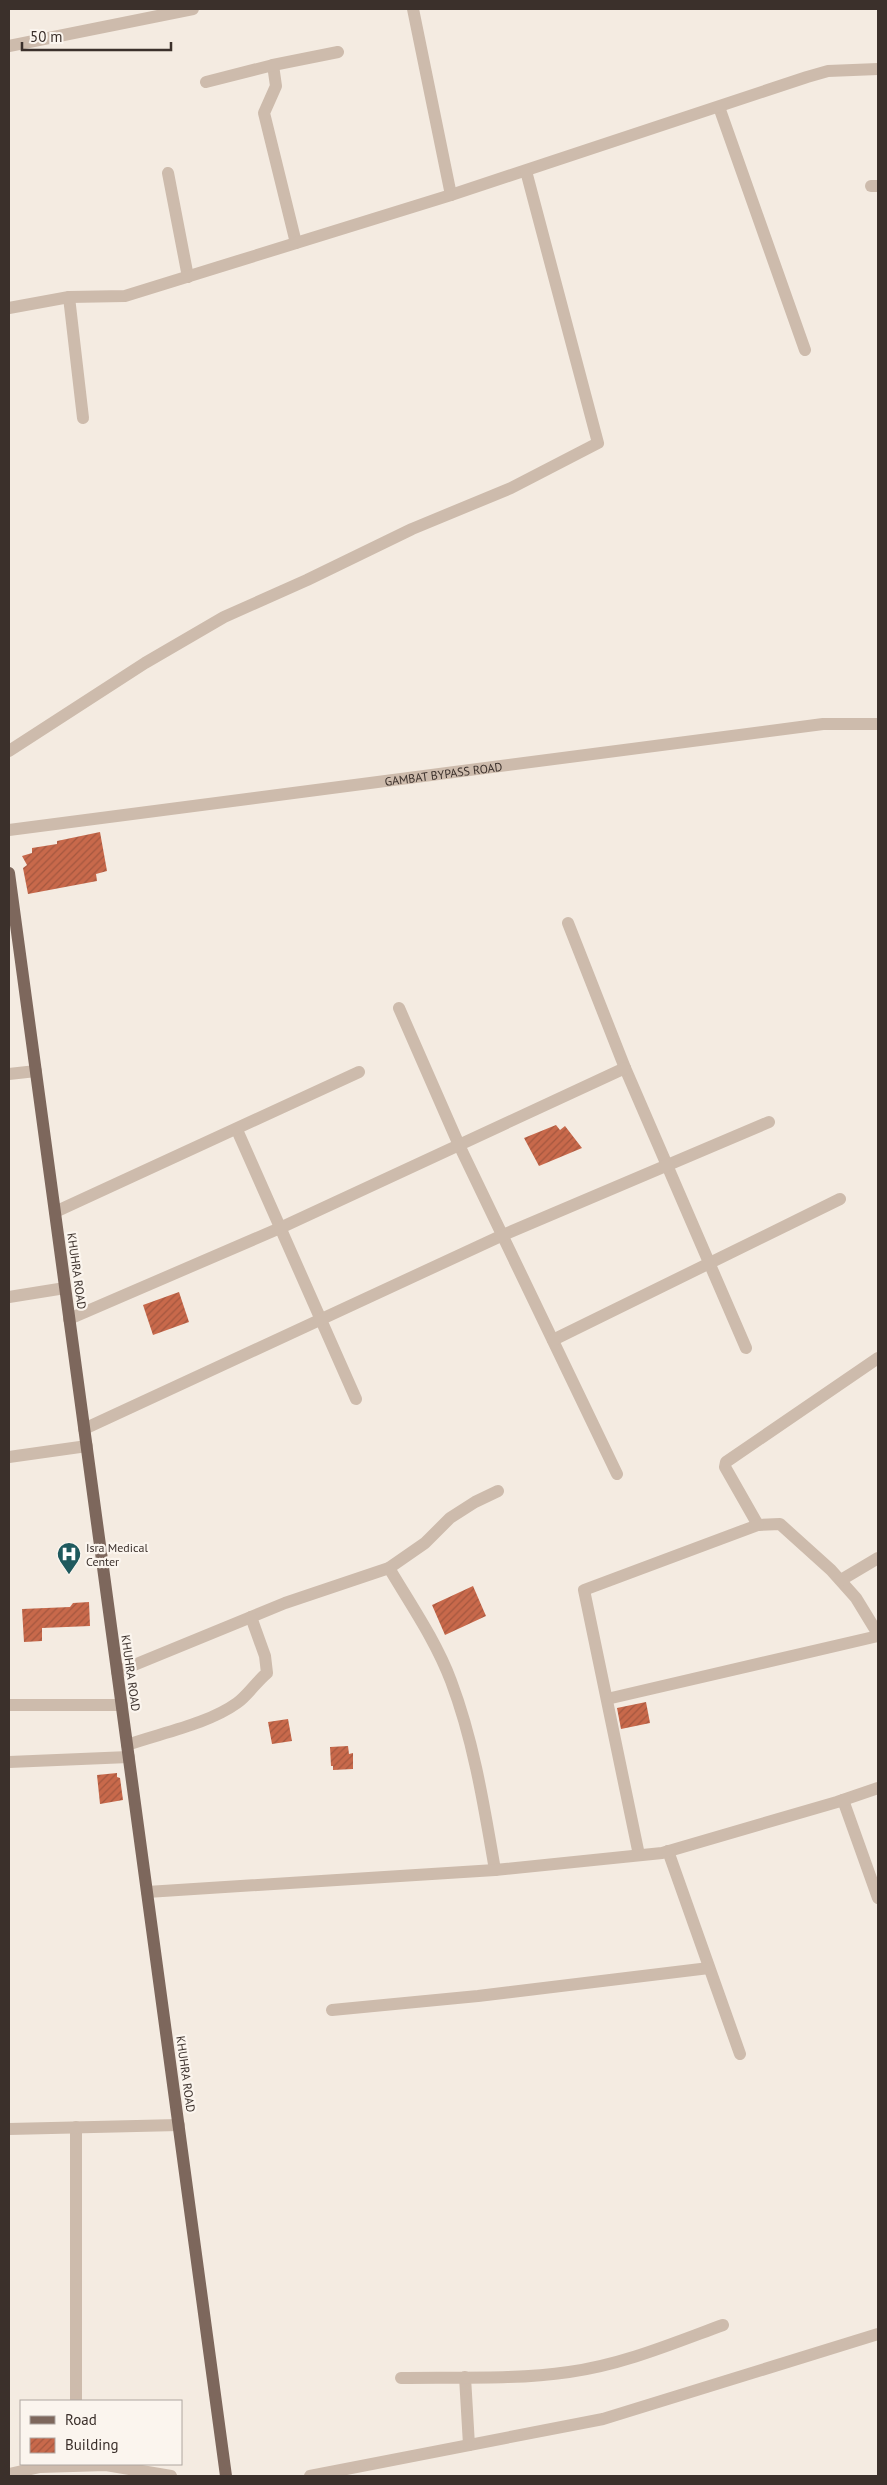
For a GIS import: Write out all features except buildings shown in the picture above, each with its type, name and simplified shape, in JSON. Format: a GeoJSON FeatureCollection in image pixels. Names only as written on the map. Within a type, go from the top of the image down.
{"type":"FeatureCollection","features":[{"type":"Feature","properties":{"kind":"main road","name":"KHUHRA ROAD"},"geometry":{"type":"LineString","coordinates":[[9,872],[226,2476]]}},
{"type":"Feature","properties":{"kind":"street"},"geometry":{"type":"LineString","coordinates":[[9,46],[193,9]]}},
{"type":"Feature","properties":{"kind":"street"},"geometry":{"type":"LineString","coordinates":[[413,9],[451,195]]}},
{"type":"Feature","properties":{"kind":"street"},"geometry":{"type":"LineString","coordinates":[[206,82],[273,65],[338,52]]}},
{"type":"Feature","properties":{"kind":"street"},"geometry":{"type":"LineString","coordinates":[[273,65],[276,86],[264,113],[296,243]]}},
{"type":"Feature","properties":{"kind":"street"},"geometry":{"type":"LineString","coordinates":[[9,308],[68,297],[125,296],[526,171],[828,71],[878,69]]}},
{"type":"Feature","properties":{"kind":"street"},"geometry":{"type":"LineString","coordinates":[[719,107],[805,350]]}},
{"type":"Feature","properties":{"kind":"street"},"geometry":{"type":"LineString","coordinates":[[9,751],[145,663],[224,617],[314,577],[412,529],[511,488],[598,443],[526,171]]}},
{"type":"Feature","properties":{"kind":"street"},"geometry":{"type":"LineString","coordinates":[[168,173],[188,276]]}},
{"type":"Feature","properties":{"kind":"street"},"geometry":{"type":"LineString","coordinates":[[68,297],[83,418]]}},
{"type":"Feature","properties":{"kind":"street","name":"GAMBAT BYPASS ROAD"},"geometry":{"type":"LineString","coordinates":[[9,830],[823,724],[878,724]]}},
{"type":"Feature","properties":{"kind":"street"},"geometry":{"type":"LineString","coordinates":[[568,923],[625,1068],[746,1348]]}},
{"type":"Feature","properties":{"kind":"street"},"geometry":{"type":"LineString","coordinates":[[399,1008],[459,1145],[617,1474]]}},
{"type":"Feature","properties":{"kind":"street"},"geometry":{"type":"LineString","coordinates":[[69,1319],[280,1228],[625,1068]]}},
{"type":"Feature","properties":{"kind":"street"},"geometry":{"type":"LineString","coordinates":[[9,1074],[36,1070]]}},
{"type":"Feature","properties":{"kind":"street"},"geometry":{"type":"LineString","coordinates":[[55,1212],[237,1130],[359,1072]]}},
{"type":"Feature","properties":{"kind":"street"},"geometry":{"type":"LineString","coordinates":[[84,1429],[321,1321],[503,1235],[668,1167],[769,1122]]}},
{"type":"Feature","properties":{"kind":"street"},"geometry":{"type":"LineString","coordinates":[[237,1130],[356,1399]]}},
{"type":"Feature","properties":{"kind":"street"},"geometry":{"type":"LineString","coordinates":[[553,1340],[840,1199]]}},
{"type":"Feature","properties":{"kind":"street"},"geometry":{"type":"LineString","coordinates":[[9,1297],[65,1288]]}},
{"type":"Feature","properties":{"kind":"street"},"geometry":{"type":"LineString","coordinates":[[758,1525],[728,1476],[726,1462],[878,1358]]}},
{"type":"Feature","properties":{"kind":"street"},"geometry":{"type":"LineString","coordinates":[[9,1456],[87,1446]]}},
{"type":"Feature","properties":{"kind":"street"},"geometry":{"type":"LineString","coordinates":[[118,1672],[293,1600],[388,1568],[425,1543],[450,1518],[475,1502],[498,1491]]}},
{"type":"Feature","properties":{"kind":"street"},"geometry":{"type":"LineString","coordinates":[[608,1699],[878,1635],[856,1598],[841,1580],[780,1524],[758,1525],[584,1590],[639,1855]]}},
{"type":"Feature","properties":{"kind":"street"},"geometry":{"type":"LineString","coordinates":[[841,1580],[878,1558]]}},
{"type":"Feature","properties":{"kind":"street"},"geometry":{"type":"LineString","coordinates":[[388,1568],[434,1645],[451,1681],[471,1746],[495,1870]]}},
{"type":"Feature","properties":{"kind":"street"},"geometry":{"type":"LineString","coordinates":[[9,1762],[128,1751],[234,1705],[244,1697],[266,1672],[265,1656],[251,1617]]}},
{"type":"Feature","properties":{"kind":"street"},"geometry":{"type":"LineString","coordinates":[[9,1705],[122,1704]]}},
{"type":"Feature","properties":{"kind":"street"},"geometry":{"type":"LineString","coordinates":[[147,1892],[495,1870],[668,1851],[878,1788]]}},
{"type":"Feature","properties":{"kind":"street"},"geometry":{"type":"LineString","coordinates":[[843,1800],[876,1883],[878,1898]]}},
{"type":"Feature","properties":{"kind":"street"},"geometry":{"type":"LineString","coordinates":[[668,1851],[740,2054]]}},
{"type":"Feature","properties":{"kind":"street"},"geometry":{"type":"LineString","coordinates":[[332,2010],[478,1996],[710,1968]]}},
{"type":"Feature","properties":{"kind":"street"},"geometry":{"type":"LineString","coordinates":[[9,2129],[179,2125]]}},
{"type":"Feature","properties":{"kind":"street"},"geometry":{"type":"LineString","coordinates":[[76,2127],[76,2400]]}},
{"type":"Feature","properties":{"kind":"street"},"geometry":{"type":"LineString","coordinates":[[401,2378],[514,2377],[570,2372],[649,2351],[723,2325]]}},
{"type":"Feature","properties":{"kind":"street"},"geometry":{"type":"LineString","coordinates":[[310,2476],[603,2419],[878,2334]]}},
{"type":"Feature","properties":{"kind":"street"},"geometry":{"type":"LineString","coordinates":[[465,2377],[469,2445]]}},
{"type":"Feature","properties":{"kind":"street"},"geometry":{"type":"LineString","coordinates":[[9,2474],[40,2466],[106,2465],[171,2476]]}},
{"type":"Feature","properties":{"kind":"place","name":"Isra Medical Center"},"geometry":{"type":"Point","coordinates":[69,1575]}}]}
